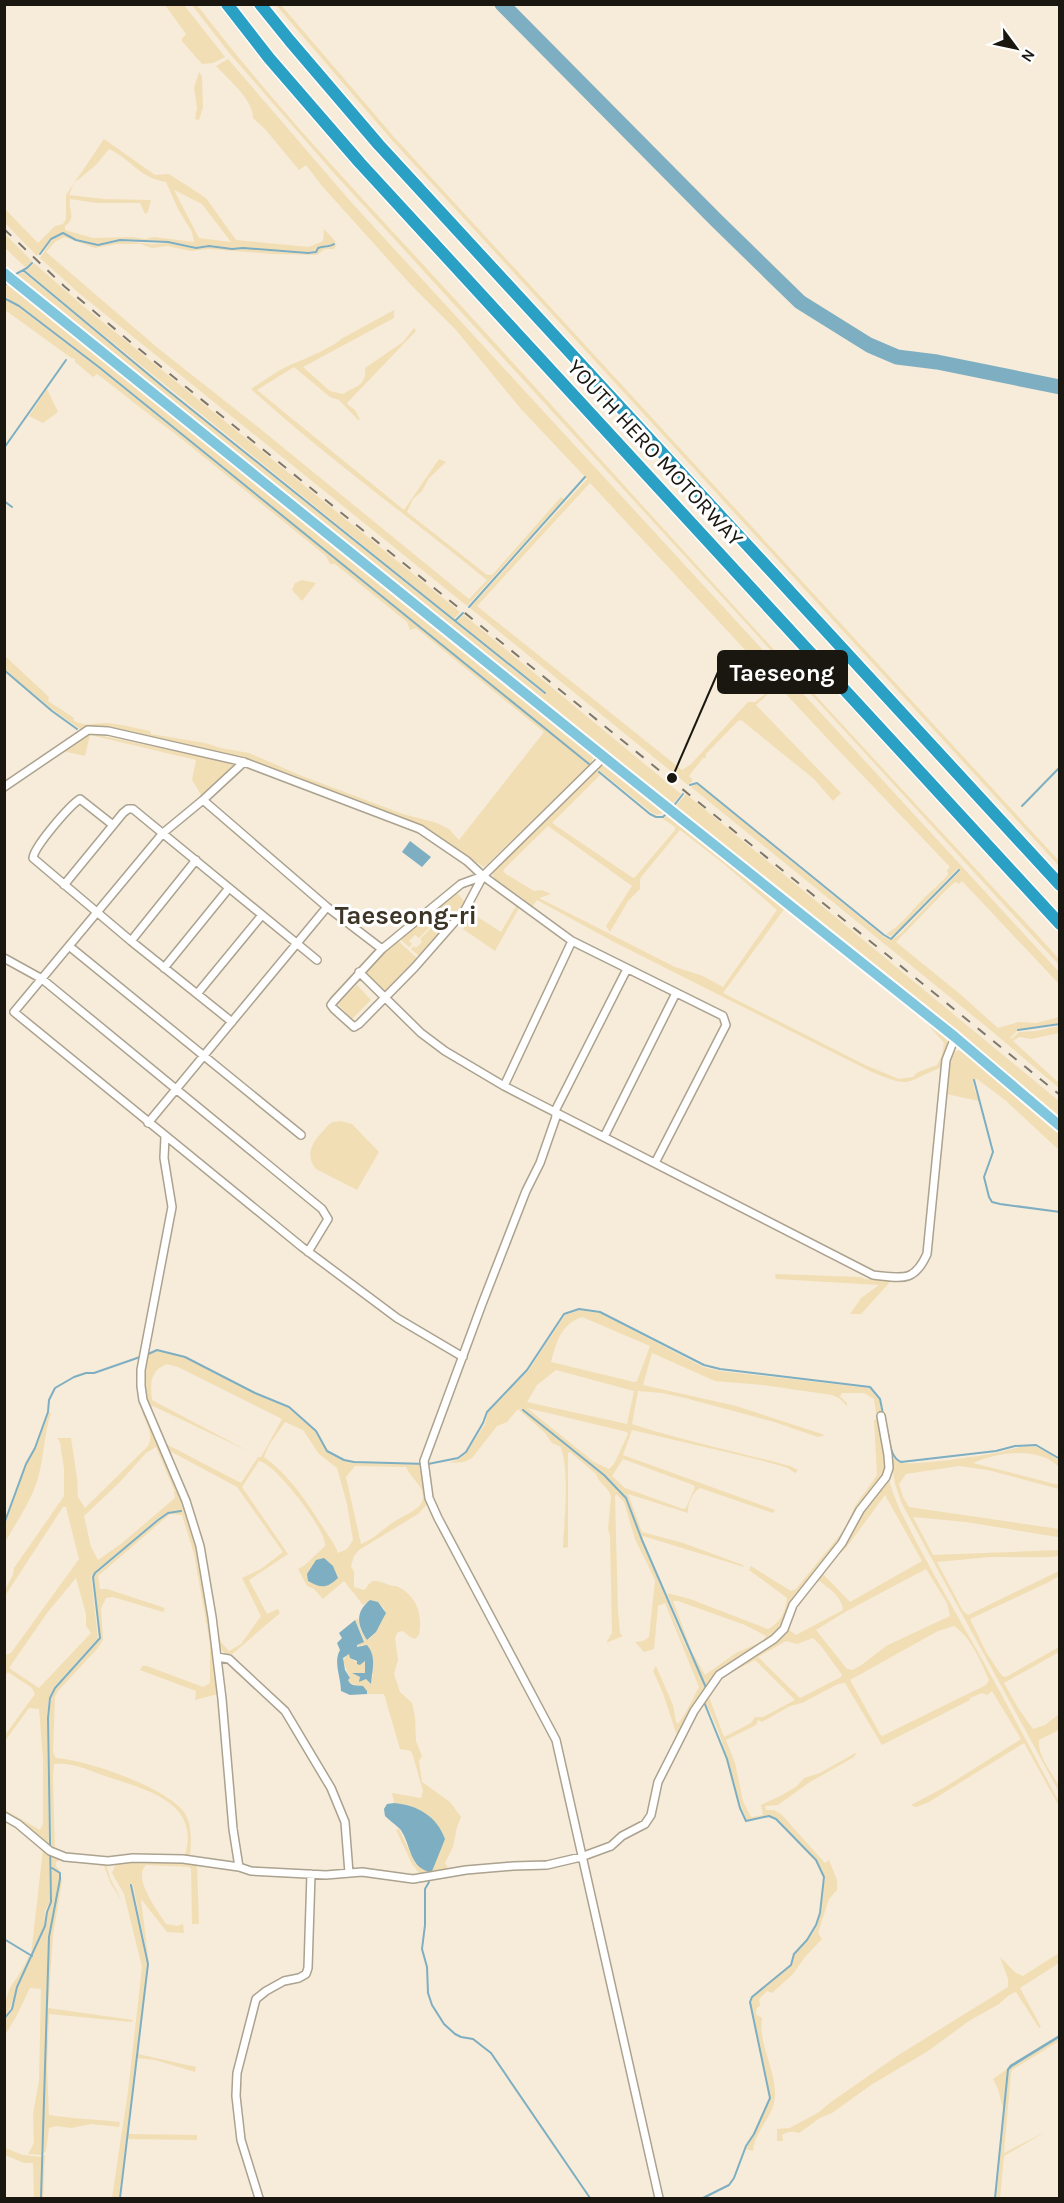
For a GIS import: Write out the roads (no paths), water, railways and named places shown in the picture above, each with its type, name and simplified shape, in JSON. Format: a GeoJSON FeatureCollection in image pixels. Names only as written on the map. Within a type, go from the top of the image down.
{"type":"FeatureCollection","features":[{"type":"Feature","properties":{"kind":"highway","name":"YOUTH HERO MOTORWAY"},"geometry":{"type":"LineString","coordinates":[[227,4],[277,67],[360,163],[1059,924]]}},
{"type":"Feature","properties":{"kind":"highway","name":"YOUTH HERO MOTORWAY"},"geometry":{"type":"LineString","coordinates":[[260,4],[380,145],[1059,885]]}},
{"type":"Feature","properties":{"kind":"main road"},"geometry":{"type":"LineString","coordinates":[[4,273],[603,757],[956,1037],[1059,1126]]}},
{"type":"Feature","properties":{"kind":"street"},"geometry":{"type":"LineString","coordinates":[[4,787],[88,730],[118,734],[244,762],[420,829],[467,861],[483,876],[572,941],[723,1017],[726,1025],[655,1163]]}},
{"type":"Feature","properties":{"kind":"street"},"geometry":{"type":"LineString","coordinates":[[483,876],[461,884],[382,949],[334,1000],[331,1005],[334,1009],[354,1027],[385,998],[465,910],[483,876],[603,757]]}},
{"type":"Feature","properties":{"kind":"street"},"geometry":{"type":"LineString","coordinates":[[244,762],[163,833],[14,1012],[308,1252],[371,1300],[463,1357]]}},
{"type":"Feature","properties":{"kind":"street"},"geometry":{"type":"LineString","coordinates":[[113,825],[80,799],[41,842],[33,858],[232,1022]]}},
{"type":"Feature","properties":{"kind":"street"},"geometry":{"type":"LineString","coordinates":[[202,800],[327,907],[382,949]]}},
{"type":"Feature","properties":{"kind":"street"},"geometry":{"type":"LineString","coordinates":[[64,885],[113,825],[128,809],[132,809],[317,960]]}},
{"type":"Feature","properties":{"kind":"street"},"geometry":{"type":"LineString","coordinates":[[131,941],[196,860]]}},
{"type":"Feature","properties":{"kind":"street"},"geometry":{"type":"LineString","coordinates":[[164,968],[229,888]]}},
{"type":"Feature","properties":{"kind":"street"},"geometry":{"type":"LineString","coordinates":[[148,1123],[327,907]]}},
{"type":"Feature","properties":{"kind":"street"},"geometry":{"type":"LineString","coordinates":[[197,994],[262,915]]}},
{"type":"Feature","properties":{"kind":"street"},"geometry":{"type":"LineString","coordinates":[[504,1086],[572,941]]}},
{"type":"Feature","properties":{"kind":"street"},"geometry":{"type":"LineString","coordinates":[[69,946],[301,1135]]}},
{"type":"Feature","properties":{"kind":"street"},"geometry":{"type":"LineString","coordinates":[[4,958],[42,979],[327,1215],[325,1226],[308,1252]]}},
{"type":"Feature","properties":{"kind":"street"},"geometry":{"type":"LineString","coordinates":[[627,969],[555,1111],[556,1118],[540,1163],[522,1201],[424,1463],[429,1498],[438,1518],[556,1740],[659,2199]]}},
{"type":"Feature","properties":{"kind":"street"},"geometry":{"type":"LineString","coordinates":[[359,972],[421,1033],[445,1051],[504,1086],[873,1275],[897,1278],[914,1274],[920,1270],[927,1254],[946,1060],[956,1037]]}},
{"type":"Feature","properties":{"kind":"street"},"geometry":{"type":"LineString","coordinates":[[604,1137],[676,993]]}},
{"type":"Feature","properties":{"kind":"street"},"geometry":{"type":"LineString","coordinates":[[165,1137],[164,1158],[172,1208],[144,1356],[141,1386],[143,1400],[186,1501],[200,1546],[217,1657],[233,1829],[239,1867]]}},
{"type":"Feature","properties":{"kind":"street"},"geometry":{"type":"LineString","coordinates":[[4,1816],[18,1824],[50,1851],[65,1857],[108,1861],[133,1858],[183,1859],[239,1867],[251,1871],[311,1874],[362,1872],[413,1879],[466,1870],[546,1865],[581,1857],[611,1846],[622,1836],[645,1824],[651,1815],[658,1782],[694,1711],[719,1675],[774,1639],[784,1629],[793,1605],[842,1543],[860,1510],[886,1477],[889,1467],[881,1416]]}},
{"type":"Feature","properties":{"kind":"street"},"geometry":{"type":"LineString","coordinates":[[217,1657],[229,1659],[285,1711],[331,1788],[345,1822],[349,1873]]}},
{"type":"Feature","properties":{"kind":"street"},"geometry":{"type":"LineString","coordinates":[[259,2199],[241,2140],[236,2096],[237,2073],[256,1999],[266,1990],[284,1981],[306,1974],[311,1874]]}},
{"type":"Feature","properties":{"kind":"water"},"geometry":{"type":"Polygon","coordinates":[[[410,841],[431,857],[422,867],[402,852],[410,841]]]}},
{"type":"Feature","properties":{"kind":"water"},"geometry":{"type":"Polygon","coordinates":[[[324,1558],[333,1566],[338,1578],[331,1584],[321,1586],[308,1581],[307,1574],[316,1560],[324,1558]]]}},
{"type":"Feature","properties":{"kind":"water"},"geometry":{"type":"Polygon","coordinates":[[[370,1600],[378,1602],[386,1613],[376,1632],[367,1640],[359,1619],[362,1609],[370,1600]]]}},
{"type":"Feature","properties":{"kind":"water"},"geometry":{"type":"Polygon","coordinates":[[[355,1620],[364,1642],[357,1647],[367,1645],[372,1654],[373,1669],[371,1684],[366,1679],[359,1682],[360,1677],[352,1673],[365,1673],[365,1661],[360,1665],[357,1664],[357,1661],[350,1658],[349,1654],[343,1658],[345,1670],[350,1678],[349,1682],[363,1686],[367,1691],[367,1694],[350,1695],[341,1691],[337,1665],[340,1650],[337,1643],[342,1638],[339,1633],[355,1620]]]}},
{"type":"Feature","properties":{"kind":"water"},"geometry":{"type":"Polygon","coordinates":[[[387,1804],[411,1806],[425,1813],[441,1831],[445,1839],[431,1872],[418,1866],[411,1855],[404,1835],[385,1816],[384,1809],[387,1804]]]}},
{"type":"Feature","properties":{"kind":"water"},"geometry":{"type":"Polygon","coordinates":[[[1059,2035],[1059,2038],[1009,2070],[996,2198],[994,2198],[1007,2069],[1059,2035]]]}},
{"type":"Feature","properties":{"kind":"waterway"},"geometry":{"type":"LineString","coordinates":[[502,4],[800,302],[869,345],[897,357],[937,362],[1060,387]]}},
{"type":"Feature","properties":{"kind":"waterway"},"geometry":{"type":"LineString","coordinates":[[40,254],[51,239],[63,233],[76,240],[98,245],[120,240],[168,242],[196,248],[209,246],[308,253],[334,244]]}},
{"type":"Feature","properties":{"kind":"waterway"},"geometry":{"type":"LineString","coordinates":[[16,274],[32,263]]}},
{"type":"Feature","properties":{"kind":"waterway"},"geometry":{"type":"LineString","coordinates":[[23,270],[166,389],[545,693]]}},
{"type":"Feature","properties":{"kind":"waterway"},"geometry":{"type":"LineString","coordinates":[[4,286],[7,283]]}},
{"type":"Feature","properties":{"kind":"waterway"},"geometry":{"type":"LineString","coordinates":[[4,298],[19,306],[100,368],[589,764]]}},
{"type":"Feature","properties":{"kind":"waterway"},"geometry":{"type":"LineString","coordinates":[[4,448],[66,360]]}},
{"type":"Feature","properties":{"kind":"waterway"},"geometry":{"type":"LineString","coordinates":[[469,607],[585,477]]}},
{"type":"Feature","properties":{"kind":"waterway"},"geometry":{"type":"LineString","coordinates":[[4,501],[12,507]]}},
{"type":"Feature","properties":{"kind":"waterway"},"geometry":{"type":"LineString","coordinates":[[455,621],[463,613]]}},
{"type":"Feature","properties":{"kind":"waterway"},"geometry":{"type":"LineString","coordinates":[[4,670],[77,729]]}},
{"type":"Feature","properties":{"kind":"waterway"},"geometry":{"type":"LineString","coordinates":[[1022,806],[1060,767]]}},
{"type":"Feature","properties":{"kind":"waterway"},"geometry":{"type":"LineString","coordinates":[[599,772],[650,814],[663,817],[668,812]]}},
{"type":"Feature","properties":{"kind":"waterway"},"geometry":{"type":"LineString","coordinates":[[690,785],[697,783],[891,939],[959,870]]}},
{"type":"Feature","properties":{"kind":"waterway"},"geometry":{"type":"LineString","coordinates":[[672,808],[683,794]]}},
{"type":"Feature","properties":{"kind":"waterway"},"geometry":{"type":"LineString","coordinates":[[1018,1030],[1060,1024]]}},
{"type":"Feature","properties":{"kind":"waterway"},"geometry":{"type":"LineString","coordinates":[[974,1080],[993,1152],[984,1177],[992,1202],[1060,1212]]}},
{"type":"Feature","properties":{"kind":"waterway"},"geometry":{"type":"LineString","coordinates":[[146,1355],[157,1350],[185,1357],[255,1393],[289,1407],[316,1431],[327,1451],[344,1460],[354,1462],[428,1464],[458,1458],[466,1452],[487,1412],[527,1370],[564,1314],[579,1309],[600,1312],[704,1365],[720,1369],[870,1387],[880,1399],[883,1414]]}},
{"type":"Feature","properties":{"kind":"waterway"},"geometry":{"type":"LineString","coordinates":[[4,1524],[26,1464],[35,1448],[48,1412],[49,1400],[55,1388],[74,1377],[94,1373],[140,1357]]}},
{"type":"Feature","properties":{"kind":"waterway"},"geometry":{"type":"LineString","coordinates":[[523,1410],[604,1475],[626,1498],[707,1690]]}},
{"type":"Feature","properties":{"kind":"waterway"},"geometry":{"type":"LineString","coordinates":[[888,1434],[893,1454],[901,1462],[1036,1445],[1060,1459]]}},
{"type":"Feature","properties":{"kind":"waterway"},"geometry":{"type":"LineString","coordinates":[[4,2019],[12,2009],[17,1987],[45,1926],[51,1902],[48,1718],[50,1698],[55,1688],[100,1638],[93,1577],[95,1573],[158,1520],[168,1513],[181,1511]]}},
{"type":"Feature","properties":{"kind":"waterway"},"geometry":{"type":"LineString","coordinates":[[703,2198],[729,2185],[734,2178],[746,2146],[770,2098],[750,2002],[752,1997],[791,1965],[794,1954],[807,1940],[816,1925],[820,1913],[824,1877],[816,1860],[776,1819],[769,1816],[746,1821],[740,1808],[727,1759],[704,1702]]}},
{"type":"Feature","properties":{"kind":"waterway"},"geometry":{"type":"LineString","coordinates":[[41,2198],[49,1937],[60,1879],[60,1873],[52,1868]]}},
{"type":"Feature","properties":{"kind":"waterway"},"geometry":{"type":"LineString","coordinates":[[429,1882],[425,1889],[422,1949],[427,1967],[428,1993],[432,2005],[444,2024],[455,2034],[473,2039],[491,2053],[590,2198]]}},
{"type":"Feature","properties":{"kind":"waterway"},"geometry":{"type":"LineString","coordinates":[[120,2198],[148,1964],[131,1885]]}},
{"type":"Feature","properties":{"kind":"waterway"},"geometry":{"type":"LineString","coordinates":[[4,1939],[32,1956]]}},
{"type":"Feature","properties":{"kind":"railway"},"geometry":{"type":"LineString","coordinates":[[4,229],[64,286],[128,340],[1060,1095]]}},
{"type":"Feature","properties":{"kind":"place","name":"Taeseong"},"geometry":{"type":"Point","coordinates":[672,778]}},
{"type":"Feature","properties":{"kind":"district","name":"Taeseong-ri"},"geometry":{"type":"Point","coordinates":[406,915]}}]}
